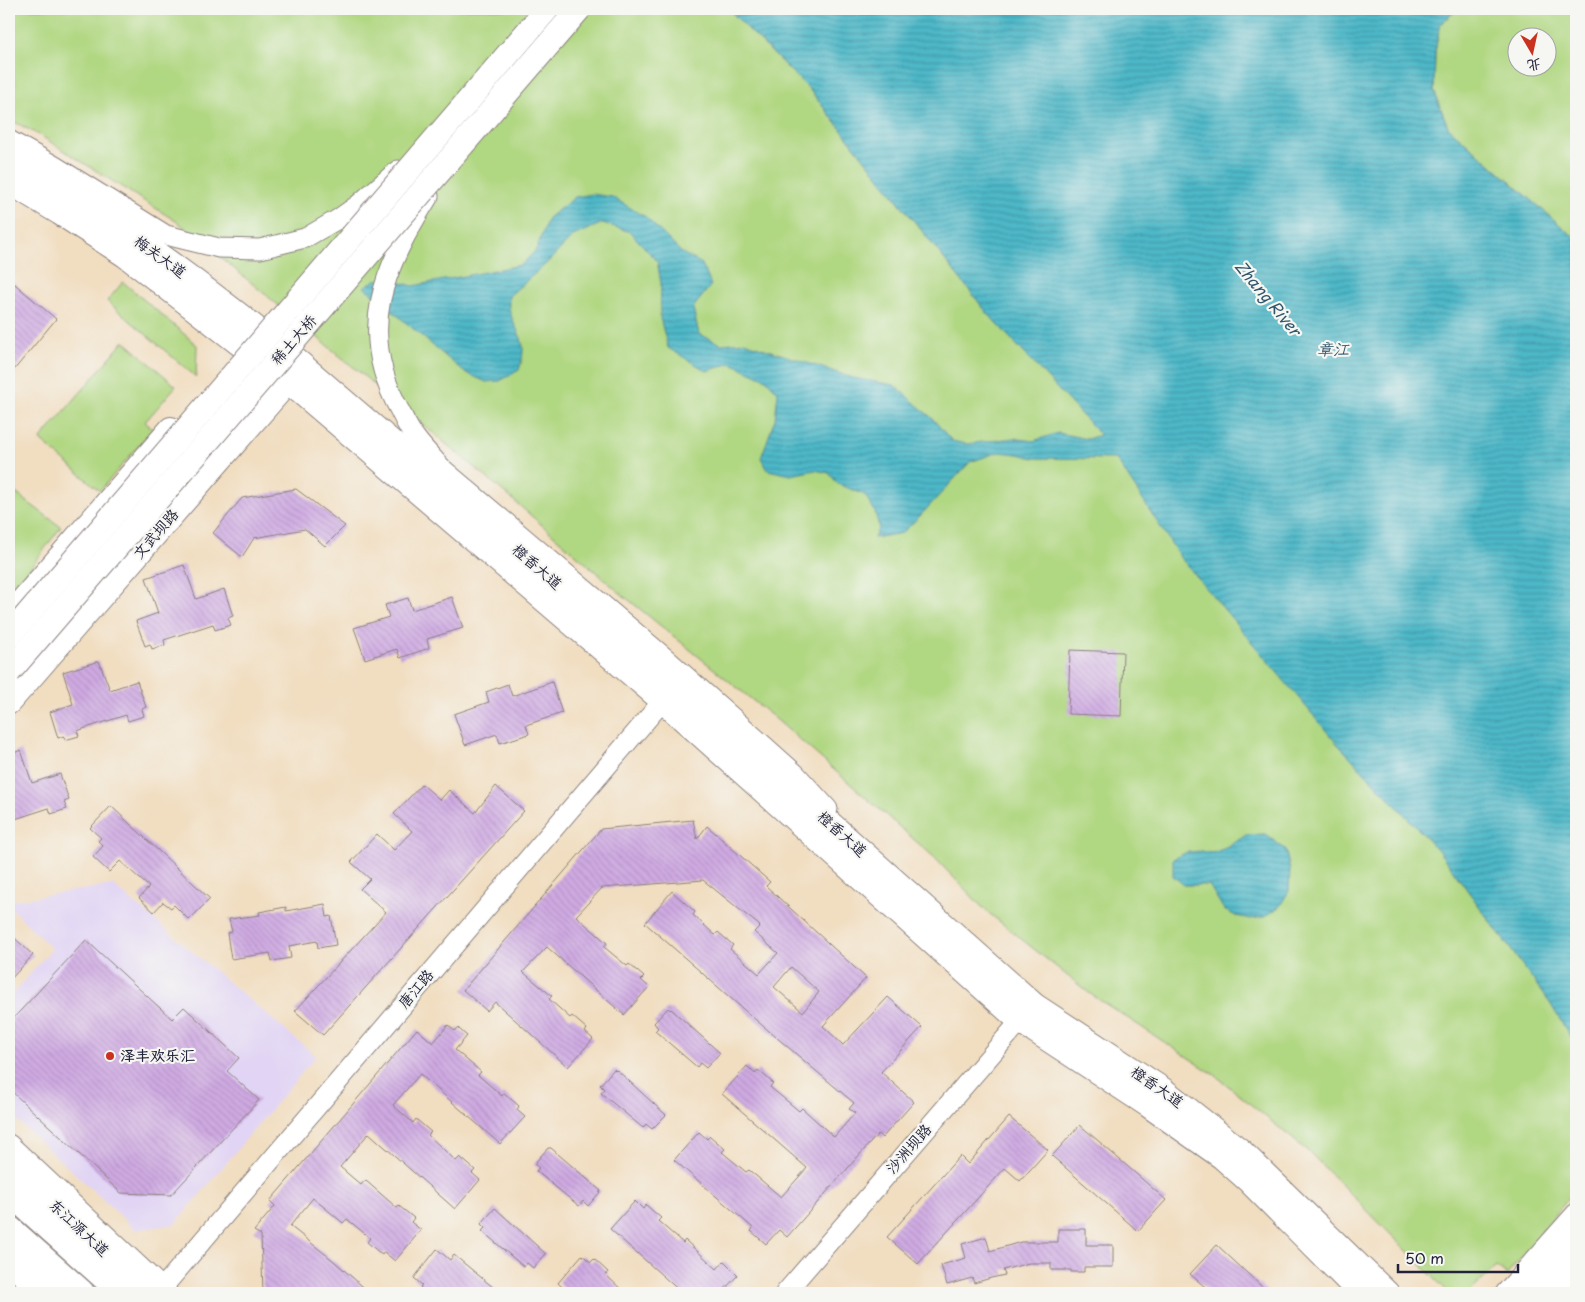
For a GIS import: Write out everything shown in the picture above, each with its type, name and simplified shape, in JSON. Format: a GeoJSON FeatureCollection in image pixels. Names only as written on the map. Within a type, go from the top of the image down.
{"type":"FeatureCollection","features":[{"type":"Feature","properties":{"kind":"highway"},"geometry":{"type":"LineString","coordinates":[[9,1190],[125,1293]]}},
{"type":"Feature","properties":{"kind":"highway"},"geometry":{"type":"LineString","coordinates":[[9,1230],[80,1293]]}},
{"type":"Feature","properties":{"kind":"highway"},"geometry":{"type":"LineString","coordinates":[[1530,1293],[1576,1242]]}},
{"type":"Feature","properties":{"kind":"highway"},"geometry":{"type":"LineString","coordinates":[[1563,1293],[1576,1279]]}},
{"type":"Feature","properties":{"kind":"main road","name":"稀土大桥"},"geometry":{"type":"LineString","coordinates":[[9,636],[547,9]]}},
{"type":"Feature","properties":{"kind":"main road","name":"稀土大桥"},"geometry":{"type":"LineString","coordinates":[[9,672],[580,9]]}},
{"type":"Feature","properties":{"kind":"main road","name":"梅关大道"},"geometry":{"type":"LineString","coordinates":[[9,160],[135,238],[248,336],[296,373]]}},
{"type":"Feature","properties":{"kind":"main road","name":"梅关大道"},"geometry":{"type":"LineString","coordinates":[[9,182],[60,213],[248,336]]}},
{"type":"Feature","properties":{"kind":"main road"},"geometry":{"type":"LineString","coordinates":[[9,616],[224,368],[248,336]]}},
{"type":"Feature","properties":{"kind":"main road","name":"橙香大道"},"geometry":{"type":"LineString","coordinates":[[296,373],[669,693],[908,893],[1027,1013],[1162,1089],[1242,1152],[1387,1293]]}},
{"type":"Feature","properties":{"kind":"main road","name":"文武坝路"},"geometry":{"type":"LineString","coordinates":[[9,702],[296,373]]}},
{"type":"Feature","properties":{"kind":"main road","name":"橙香大道"},"geometry":{"type":"LineString","coordinates":[[669,693],[1027,1013],[1148,1105],[1222,1157],[1360,1293]]}},
{"type":"Feature","properties":{"kind":"main road","name":"东江源大道"},"geometry":{"type":"LineString","coordinates":[[9,1164],[159,1292]]}},
{"type":"Feature","properties":{"kind":"main road"},"geometry":{"type":"LineString","coordinates":[[9,1251],[58,1293]]}},
{"type":"Feature","properties":{"kind":"street"},"geometry":{"type":"LineString","coordinates":[[9,140],[55,166],[166,235],[219,248],[260,248],[304,238],[338,219],[360,204],[440,134]]}},
{"type":"Feature","properties":{"kind":"street"},"geometry":{"type":"LineString","coordinates":[[457,151],[412,223],[393,261],[381,300],[377,324],[377,348],[382,373],[393,398],[414,436],[443,469],[668,660],[795,773],[908,893]]}},
{"type":"Feature","properties":{"kind":"street","name":"唐江路"},"geometry":{"type":"LineString","coordinates":[[159,1292],[669,693]]}},
{"type":"Feature","properties":{"kind":"street","name":"沙洲坝路"},"geometry":{"type":"LineString","coordinates":[[784,1293],[1027,1013]]}},
{"type":"Feature","properties":{"kind":"street"},"geometry":{"type":"LineString","coordinates":[[9,1144],[159,1292]]}},
{"type":"Feature","properties":{"kind":"street"},"geometry":{"type":"LineString","coordinates":[[1505,1293],[1576,1213]]}},
{"type":"Feature","properties":{"kind":"street"},"geometry":{"type":"LineString","coordinates":[[9,1265],[40,1293]]}},
{"type":"Feature","properties":{"kind":"shaded area"},"geometry":{"type":"Polygon","coordinates":[[[113,885],[316,1056],[175,1224],[136,1230],[9,1113],[9,998],[52,949],[9,906],[9,901],[113,885]]]}},
{"type":"Feature","properties":{"kind":"green space"},"geometry":{"type":"Polygon","coordinates":[[[9,9],[728,9],[809,89],[989,315],[1101,435],[1334,740],[1438,850],[1550,1003],[1576,1046],[1576,1189],[1507,1275],[1496,1267],[1469,1293],[1449,1293],[1310,1153],[1215,1075],[1089,993],[985,910],[934,857],[777,720],[619,592],[497,486],[179,223],[41,136],[9,119],[9,9]]]}},
{"type":"Feature","properties":{"kind":"green space"},"geometry":{"type":"Polygon","coordinates":[[[1458,9],[1576,9],[1576,239],[1448,127],[1434,91],[1435,52],[1440,24],[1458,9]]]}},
{"type":"Feature","properties":{"kind":"green space"},"geometry":{"type":"Polygon","coordinates":[[[123,282],[197,345],[196,377],[107,301],[123,282]]]}},
{"type":"Feature","properties":{"kind":"green space"},"geometry":{"type":"Polygon","coordinates":[[[124,341],[176,386],[145,422],[153,429],[100,491],[40,440],[124,341]]]}},
{"type":"Feature","properties":{"kind":"green space"},"geometry":{"type":"Polygon","coordinates":[[[9,488],[61,527],[9,596],[9,488]]]}},
{"type":"Feature","properties":{"kind":"water","name":"章江"},"geometry":{"type":"Polygon","coordinates":[[[728,9],[1458,9],[1440,24],[1435,52],[1434,91],[1448,127],[1576,239],[1576,1046],[1550,1003],[1438,850],[1334,740],[1180,557],[1116,459],[1034,458],[999,452],[970,462],[902,533],[874,538],[879,527],[875,512],[865,495],[838,484],[829,473],[815,470],[791,475],[768,470],[761,458],[775,419],[778,392],[766,379],[731,363],[707,371],[668,348],[660,318],[661,283],[657,261],[630,232],[603,223],[573,236],[547,263],[509,296],[509,310],[523,345],[523,352],[519,370],[500,381],[486,382],[464,372],[364,287],[375,280],[388,279],[413,286],[521,265],[536,250],[548,218],[575,197],[592,194],[612,197],[646,217],[682,253],[702,264],[711,285],[693,308],[699,334],[721,344],[744,342],[853,378],[894,385],[932,418],[952,441],[967,444],[1013,438],[1033,441],[1058,433],[1087,439],[1100,435],[989,315],[809,89],[728,9]]]}},
{"type":"Feature","properties":{"kind":"water"},"geometry":{"type":"Polygon","coordinates":[[[1265,834],[1285,849],[1290,869],[1289,891],[1280,906],[1265,917],[1251,919],[1236,916],[1224,910],[1209,885],[1184,885],[1173,876],[1173,859],[1187,852],[1202,851],[1212,853],[1226,848],[1246,835],[1265,834]]]}},
{"type":"Feature","properties":{"kind":"building"},"geometry":{"type":"Polygon","coordinates":[[[9,279],[56,319],[9,376],[9,279]]]}},
{"type":"Feature","properties":{"kind":"building"},"geometry":{"type":"Polygon","coordinates":[[[296,489],[345,526],[325,546],[305,529],[254,538],[242,557],[213,533],[242,498],[296,489]]]}},
{"type":"Feature","properties":{"kind":"building"},"geometry":{"type":"Polygon","coordinates":[[[184,565],[196,599],[224,589],[233,616],[228,618],[231,625],[215,630],[213,624],[164,640],[165,645],[152,649],[150,644],[145,646],[136,621],[158,613],[146,578],[184,565]]]}},
{"type":"Feature","properties":{"kind":"building"},"geometry":{"type":"Polygon","coordinates":[[[452,597],[463,628],[427,639],[429,648],[400,658],[397,649],[365,659],[354,628],[389,617],[385,605],[408,598],[412,610],[452,597]]]}},
{"type":"Feature","properties":{"kind":"building"},"geometry":{"type":"Polygon","coordinates":[[[1070,650],[1123,652],[1121,716],[1068,714],[1070,650]]]}},
{"type":"Feature","properties":{"kind":"building"},"geometry":{"type":"Polygon","coordinates":[[[99,661],[110,690],[137,681],[146,707],[142,709],[144,716],[128,721],[126,715],[77,731],[79,736],[65,740],[64,736],[58,738],[50,712],[73,704],[63,672],[99,661]]]}},
{"type":"Feature","properties":{"kind":"building"},"geometry":{"type":"Polygon","coordinates":[[[552,682],[562,713],[526,725],[529,734],[500,743],[497,734],[465,745],[454,714],[489,702],[486,692],[508,684],[512,696],[552,682]]]}},
{"type":"Feature","properties":{"kind":"building"},"geometry":{"type":"Polygon","coordinates":[[[21,750],[32,783],[60,774],[69,800],[64,802],[67,809],[51,814],[49,808],[9,821],[9,755],[21,750]]]}},
{"type":"Feature","properties":{"kind":"building"},"geometry":{"type":"Polygon","coordinates":[[[422,784],[440,800],[449,790],[475,813],[496,786],[524,811],[323,1035],[295,1011],[386,912],[360,889],[370,879],[351,862],[377,834],[394,850],[412,831],[394,814],[422,784]]]}},
{"type":"Feature","properties":{"kind":"building"},"geometry":{"type":"Polygon","coordinates":[[[111,806],[210,899],[189,920],[174,905],[171,908],[163,902],[154,912],[139,898],[149,887],[120,861],[109,872],[93,857],[103,846],[98,841],[101,838],[90,828],[111,806]]]}},
{"type":"Feature","properties":{"kind":"building"},"geometry":{"type":"Polygon","coordinates":[[[693,820],[697,839],[707,826],[770,882],[766,886],[866,978],[823,1026],[843,1045],[888,997],[922,1027],[881,1072],[914,1102],[882,1138],[878,1134],[787,1237],[779,1230],[766,1244],[751,1231],[753,1228],[674,1160],[699,1132],[707,1139],[710,1136],[725,1149],[722,1152],[746,1172],[749,1170],[781,1197],[807,1168],[722,1094],[747,1066],[755,1074],[758,1070],[773,1083],[770,1087],[799,1111],[802,1108],[834,1137],[855,1113],[849,1109],[854,1103],[645,923],[672,891],[695,912],[693,915],[715,935],[718,932],[733,945],[730,949],[759,974],[778,953],[754,932],[760,926],[703,880],[602,888],[576,916],[607,943],[604,947],[644,977],[641,980],[649,987],[624,1015],[547,947],[523,972],[552,996],[549,999],[570,1018],[572,1016],[587,1029],[585,1032],[593,1039],[568,1067],[495,1002],[487,1011],[463,990],[601,829],[693,820]],[[791,967],[774,987],[803,1012],[819,992],[791,967]]]}},
{"type":"Feature","properties":{"kind":"building"},"geometry":{"type":"Polygon","coordinates":[[[325,904],[327,917],[331,916],[336,945],[318,948],[317,941],[289,946],[291,958],[272,961],[270,953],[231,959],[227,933],[232,932],[229,919],[260,915],[259,912],[286,907],[286,911],[325,904]]]}},
{"type":"Feature","properties":{"kind":"building"},"geometry":{"type":"Polygon","coordinates":[[[9,933],[33,955],[9,981],[9,933]]]}},
{"type":"Feature","properties":{"kind":"building","name":"泽丰欢乐汇"},"geometry":{"type":"Polygon","coordinates":[[[86,940],[172,1019],[184,1007],[239,1058],[227,1071],[259,1100],[171,1195],[121,1193],[9,1089],[9,1023],[86,940]]]}},
{"type":"Feature","properties":{"kind":"building"},"geometry":{"type":"Polygon","coordinates":[[[668,1008],[720,1053],[706,1068],[700,1063],[697,1067],[655,1031],[658,1028],[654,1023],[668,1008]]]}},
{"type":"Feature","properties":{"kind":"building"},"geometry":{"type":"Polygon","coordinates":[[[448,1025],[455,1031],[458,1028],[467,1036],[455,1050],[481,1072],[478,1075],[502,1096],[504,1093],[519,1106],[517,1110],[525,1117],[500,1144],[420,1074],[393,1105],[413,1123],[416,1119],[431,1132],[428,1135],[456,1161],[460,1157],[475,1170],[472,1173],[480,1180],[455,1209],[369,1133],[340,1167],[361,1185],[365,1180],[397,1208],[399,1206],[414,1218],[411,1222],[421,1230],[395,1261],[384,1252],[382,1255],[367,1242],[370,1238],[347,1219],[343,1223],[313,1198],[290,1226],[370,1293],[263,1293],[261,1235],[254,1231],[275,1206],[270,1201],[417,1029],[433,1043],[448,1025]]]}},
{"type":"Feature","properties":{"kind":"building"},"geometry":{"type":"Polygon","coordinates":[[[614,1069],[666,1115],[652,1129],[646,1124],[643,1128],[601,1093],[604,1089],[600,1085],[614,1069]]]}},
{"type":"Feature","properties":{"kind":"building"},"geometry":{"type":"Polygon","coordinates":[[[1009,1117],[1048,1150],[1020,1181],[1005,1168],[918,1264],[887,1237],[960,1156],[968,1164],[1009,1117]]]}},
{"type":"Feature","properties":{"kind":"building"},"geometry":{"type":"Polygon","coordinates":[[[1080,1125],[1166,1200],[1138,1231],[1052,1156],[1080,1125]]]}},
{"type":"Feature","properties":{"kind":"building"},"geometry":{"type":"Polygon","coordinates":[[[548,1148],[551,1148],[601,1191],[588,1206],[583,1201],[579,1206],[536,1171],[539,1168],[534,1164],[548,1148]]]}},
{"type":"Feature","properties":{"kind":"building"},"geometry":{"type":"Polygon","coordinates":[[[635,1201],[643,1209],[646,1205],[661,1218],[658,1221],[683,1243],[685,1240],[717,1269],[724,1261],[738,1275],[721,1293],[682,1293],[610,1229],[635,1201]]]}},
{"type":"Feature","properties":{"kind":"building"},"geometry":{"type":"Polygon","coordinates":[[[495,1208],[546,1254],[533,1268],[527,1263],[524,1267],[482,1231],[485,1228],[481,1224],[495,1208]]]}},
{"type":"Feature","properties":{"kind":"building"},"geometry":{"type":"Polygon","coordinates":[[[1058,1229],[1086,1229],[1086,1245],[1113,1245],[1113,1267],[1084,1267],[1084,1272],[1071,1272],[1071,1270],[1051,1270],[1051,1263],[1029,1263],[1003,1270],[1005,1275],[974,1283],[972,1278],[947,1285],[941,1265],[966,1258],[962,1244],[986,1237],[990,1251],[1021,1242],[1058,1242],[1058,1229]]]}},
{"type":"Feature","properties":{"kind":"building"},"geometry":{"type":"Polygon","coordinates":[[[1217,1245],[1269,1293],[1212,1293],[1190,1274],[1217,1245]]]}},
{"type":"Feature","properties":{"kind":"building"},"geometry":{"type":"Polygon","coordinates":[[[437,1249],[450,1260],[454,1255],[500,1293],[427,1293],[414,1278],[437,1249]]]}},
{"type":"Feature","properties":{"kind":"building"},"geometry":{"type":"Polygon","coordinates":[[[582,1255],[591,1262],[594,1259],[608,1272],[606,1275],[625,1293],[569,1293],[558,1283],[582,1255]]]}},
{"type":"Feature","properties":{"kind":"place","name":"泽丰欢乐汇"},"geometry":{"type":"Point","coordinates":[110,1056]}},
{"type":"Feature","properties":{"kind":"water label","name":"Zhang River"},"geometry":{"type":"Point","coordinates":[1268,298]}}]}
